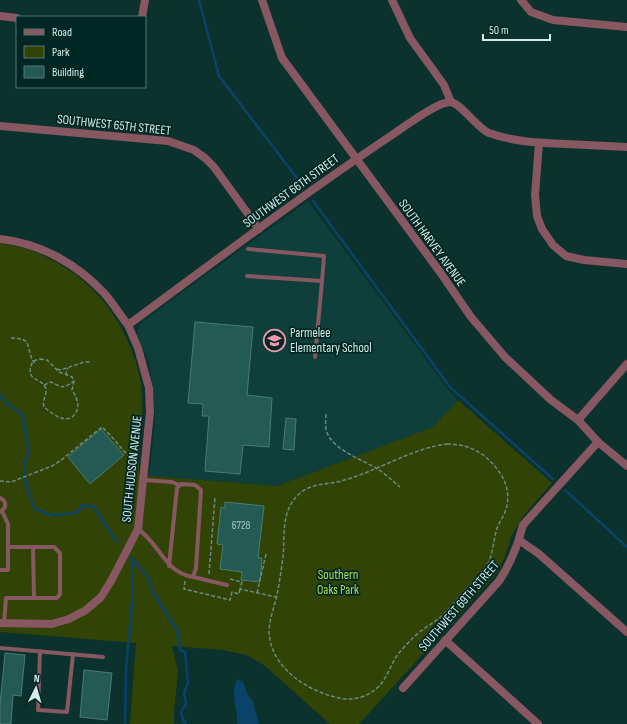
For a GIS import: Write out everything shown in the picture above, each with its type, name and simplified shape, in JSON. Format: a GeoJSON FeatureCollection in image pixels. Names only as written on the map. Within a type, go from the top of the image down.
{"type":"FeatureCollection","features":[{"type":"Feature","properties":{"kind":"street"},"geometry":{"type":"LineString","coordinates":[[142,16],[145,0]]}},
{"type":"Feature","properties":{"kind":"street","name":"SOUTH HARVEY AVENUE"},"geometry":{"type":"LineString","coordinates":[[262,0],[282,58],[440,272],[471,317],[505,357],[551,400],[578,420],[598,442],[627,466]]}},
{"type":"Feature","properties":{"kind":"street"},"geometry":{"type":"LineString","coordinates":[[392,0],[410,38],[444,85],[451,102],[460,106],[472,120],[488,132],[509,138],[539,143],[627,147]]}},
{"type":"Feature","properties":{"kind":"street"},"geometry":{"type":"LineString","coordinates":[[521,0],[531,12],[553,20],[627,27]]}},
{"type":"Feature","properties":{"kind":"street"},"geometry":{"type":"LineString","coordinates":[[0,16],[16,18]]}},
{"type":"Feature","properties":{"kind":"street","name":"SOUTHWEST 66TH STREET"},"geometry":{"type":"LineString","coordinates":[[128,325],[356,159],[426,112],[443,103],[451,102]]}},
{"type":"Feature","properties":{"kind":"street","name":"SOUTHWEST 65TH STREET"},"geometry":{"type":"LineString","coordinates":[[0,126],[168,141],[194,150],[214,167],[259,229]]}},
{"type":"Feature","properties":{"kind":"street"},"geometry":{"type":"LineString","coordinates":[[539,143],[535,195],[537,216],[542,230],[553,245],[566,256],[584,260],[627,264]]}},
{"type":"Feature","properties":{"kind":"street"},"geometry":{"type":"LineString","coordinates":[[0,239],[11,240],[41,248],[64,260],[91,280],[105,294],[128,325]]}},
{"type":"Feature","properties":{"kind":"street","name":"SOUTH HUDSON AVENUE"},"geometry":{"type":"LineString","coordinates":[[2,623],[52,624],[70,619],[86,610],[101,597],[138,529],[150,412],[149,388],[138,348],[128,325]]}},
{"type":"Feature","properties":{"kind":"street"},"geometry":{"type":"LineString","coordinates":[[578,420],[627,364]]}},
{"type":"Feature","properties":{"kind":"street","name":"SOUTHWEST 69TH STREET"},"geometry":{"type":"LineString","coordinates":[[403,688],[499,581],[510,564],[524,525],[598,442]]}},
{"type":"Feature","properties":{"kind":"street"},"geometry":{"type":"LineString","coordinates":[[519,540],[539,554],[627,632]]}},
{"type":"Feature","properties":{"kind":"street"},"geometry":{"type":"LineString","coordinates":[[445,640],[538,724]]}},
{"type":"Feature","properties":{"kind":"lane"},"geometry":{"type":"LineString","coordinates":[[248,249],[324,256],[315,357]]}},
{"type":"Feature","properties":{"kind":"lane"},"geometry":{"type":"LineString","coordinates":[[247,276],[322,282]]}},
{"type":"Feature","properties":{"kind":"lane"},"geometry":{"type":"LineString","coordinates":[[144,480],[172,482],[179,485],[195,485],[201,490],[196,568],[193,577]]}},
{"type":"Feature","properties":{"kind":"lane"},"geometry":{"type":"LineString","coordinates":[[169,566],[177,488],[179,485]]}},
{"type":"Feature","properties":{"kind":"lane"},"geometry":{"type":"LineString","coordinates":[[0,498],[4,500],[6,504],[1,511],[8,524],[8,570],[0,570]]}},
{"type":"Feature","properties":{"kind":"lane"},"geometry":{"type":"LineString","coordinates":[[138,529],[145,534],[169,566],[174,570],[193,577],[227,585]]}},
{"type":"Feature","properties":{"kind":"lane"},"geometry":{"type":"LineString","coordinates":[[2,623],[6,598],[57,598],[60,594],[60,553],[54,547],[8,547]]}},
{"type":"Feature","properties":{"kind":"lane"},"geometry":{"type":"LineString","coordinates":[[33,547],[34,598]]}},
{"type":"Feature","properties":{"kind":"lane"},"geometry":{"type":"LineString","coordinates":[[0,648],[103,657]]}},
{"type":"Feature","properties":{"kind":"lane"},"geometry":{"type":"LineString","coordinates":[[40,652],[38,710],[66,712],[73,654]]}},
{"type":"Feature","properties":{"kind":"path"},"geometry":{"type":"LineString","coordinates":[[11,338],[22,339],[27,342],[34,362]]}},
{"type":"Feature","properties":{"kind":"path"},"geometry":{"type":"LineString","coordinates":[[40,359],[47,360],[55,368],[59,372],[72,377],[74,381],[72,390],[78,399],[78,409],[76,414],[71,418],[66,419],[54,415],[44,407],[43,401],[46,392],[44,385],[32,376],[30,369],[34,362],[40,359]]}},
{"type":"Feature","properties":{"kind":"path"},"geometry":{"type":"LineString","coordinates":[[55,368],[61,370],[84,362],[91,362]]}},
{"type":"Feature","properties":{"kind":"path"},"geometry":{"type":"LineString","coordinates":[[67,375],[66,373],[68,367]]}},
{"type":"Feature","properties":{"kind":"path"},"geometry":{"type":"LineString","coordinates":[[44,385],[51,382],[63,388],[74,381]]}},
{"type":"Feature","properties":{"kind":"path"},"geometry":{"type":"LineString","coordinates":[[326,414],[327,433],[337,445],[351,456],[376,468],[400,487]]}},
{"type":"Feature","properties":{"kind":"path"},"geometry":{"type":"LineString","coordinates":[[0,481],[11,482],[34,472],[38,472],[60,461],[102,427],[138,467]]}},
{"type":"Feature","properties":{"kind":"path"},"geometry":{"type":"LineString","coordinates":[[447,444],[455,444],[473,448],[489,459],[500,472],[507,487],[508,500],[505,512],[496,531],[492,554],[482,572],[443,615],[415,636],[405,646],[396,657],[380,686],[371,693],[360,698],[350,699],[328,695],[306,685],[287,670],[274,653],[271,644],[269,629],[270,618],[276,597],[283,557],[286,515],[296,496],[302,491],[314,486],[342,481],[427,449],[447,444]]}},
{"type":"Feature","properties":{"kind":"path"},"geometry":{"type":"LineString","coordinates":[[215,497],[208,574],[215,576]]}},
{"type":"Feature","properties":{"kind":"path"},"geometry":{"type":"LineString","coordinates":[[257,593],[266,554]]}},
{"type":"Feature","properties":{"kind":"path"},"geometry":{"type":"LineString","coordinates":[[228,579],[242,582],[240,589],[276,597]]}},
{"type":"Feature","properties":{"kind":"shaded area","name":"Parmelee Elementary School"},"geometry":{"type":"Polygon","coordinates":[[[308,201],[447,388],[458,400],[433,427],[277,486],[149,476],[155,419],[154,401],[150,367],[147,356],[137,335],[139,325],[308,201]]]}},
{"type":"Feature","properties":{"kind":"shaded area"},"geometry":{"type":"Polygon","coordinates":[[[238,679],[243,682],[247,693],[253,702],[259,724],[237,724],[234,690],[238,679]]]}},
{"type":"Feature","properties":{"kind":"green space","name":"Southern Oaks Park"},"geometry":{"type":"Polygon","coordinates":[[[0,243],[31,250],[66,268],[80,278],[103,301],[122,330],[130,346],[141,381],[142,413],[139,475],[277,486],[433,427],[458,400],[552,483],[523,516],[512,535],[504,559],[496,574],[359,724],[330,724],[264,665],[246,655],[223,650],[172,646],[178,671],[174,724],[130,724],[136,643],[0,632],[0,243]]]}},
{"type":"Feature","properties":{"kind":"building"},"geometry":{"type":"Polygon","coordinates":[[[195,322],[253,327],[247,395],[272,398],[269,447],[243,445],[240,474],[205,471],[209,416],[202,416],[203,404],[188,403],[195,322]]]}},
{"type":"Feature","properties":{"kind":"building"},"geometry":{"type":"Polygon","coordinates":[[[286,418],[296,419],[294,450],[283,449],[286,418]]]}},
{"type":"Feature","properties":{"kind":"building"},"geometry":{"type":"Polygon","coordinates":[[[101,429],[124,455],[90,484],[68,457],[101,429]]]}},
{"type":"Feature","properties":{"kind":"building"},"geometry":{"type":"Polygon","coordinates":[[[225,502],[264,506],[258,558],[262,558],[260,582],[241,580],[242,572],[220,569],[223,545],[217,544],[221,507],[225,508],[225,502]]]}},
{"type":"Feature","properties":{"kind":"building"},"geometry":{"type":"Polygon","coordinates":[[[5,653],[25,655],[21,696],[13,695],[11,724],[0,724],[0,704],[5,653]]]}},
{"type":"Feature","properties":{"kind":"building"},"geometry":{"type":"Polygon","coordinates":[[[84,670],[112,673],[107,720],[80,717],[84,670]]]}},
{"type":"Feature","properties":{"kind":"waterway"},"geometry":{"type":"LineString","coordinates":[[199,0],[219,76],[303,186]]}},
{"type":"Feature","properties":{"kind":"waterway"},"geometry":{"type":"LineString","coordinates":[[313,201],[450,387],[553,479]]}},
{"type":"Feature","properties":{"kind":"waterway"},"geometry":{"type":"LineString","coordinates":[[0,395],[8,404],[23,416],[29,452],[25,462],[24,476],[34,508],[56,515],[78,512],[82,505],[94,507],[116,541]]}},
{"type":"Feature","properties":{"kind":"waterway"},"geometry":{"type":"LineString","coordinates":[[565,490],[627,547]]}},
{"type":"Feature","properties":{"kind":"waterway"},"geometry":{"type":"LineString","coordinates":[[131,558],[148,577],[152,591],[177,630],[180,650],[185,652],[188,683],[184,693],[186,704],[181,714],[186,724]]}},
{"type":"Feature","properties":{"kind":"waterway"},"geometry":{"type":"LineString","coordinates":[[125,724],[126,669],[133,593],[132,562]]}},
{"type":"Feature","properties":{"kind":"place","name":"Parmelee Elementary School"},"geometry":{"type":"Point","coordinates":[275,340]}}]}
